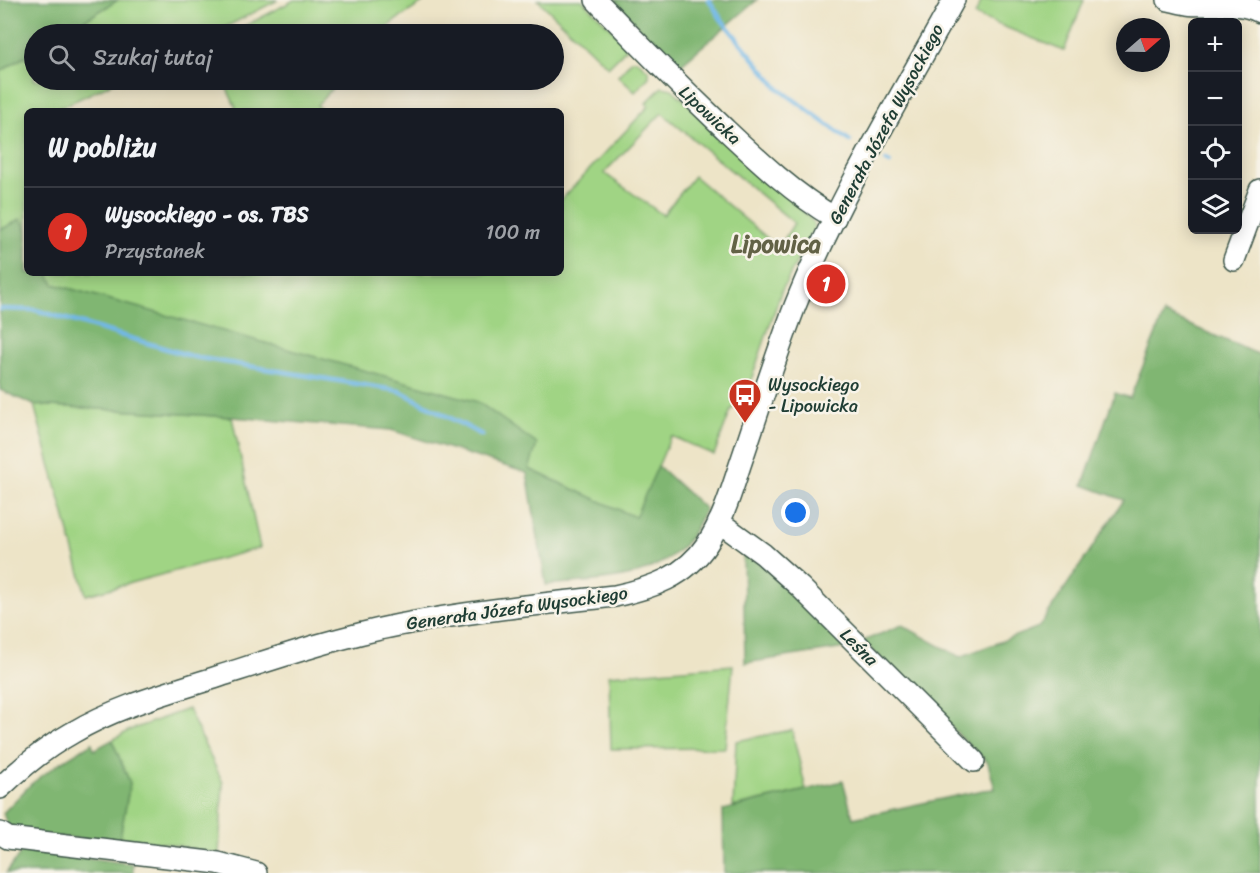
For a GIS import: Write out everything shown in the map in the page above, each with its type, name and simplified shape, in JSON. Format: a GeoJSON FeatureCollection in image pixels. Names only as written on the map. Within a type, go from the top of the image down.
{"type":"FeatureCollection","features":[{"type":"Feature","properties":{"kind":"street","name":"Lipowicka"},"geometry":{"type":"LineString","coordinates":[[596,0],[664,72],[760,162],[813,205],[835,218]]}},
{"type":"Feature","properties":{"kind":"street","name":"Generała Józefa Wysockiego"},"geometry":{"type":"LineString","coordinates":[[0,788],[43,751],[73,732],[134,704],[311,647],[368,632],[423,621],[615,596],[642,590],[670,579],[691,564],[707,544],[719,522],[814,260],[954,0]]}},
{"type":"Feature","properties":{"kind":"street"},"geometry":{"type":"LineString","coordinates":[[1168,0],[1188,4],[1236,4],[1260,12]]}},
{"type":"Feature","properties":{"kind":"street"},"geometry":{"type":"LineString","coordinates":[[1234,260],[1260,190]]}},
{"type":"Feature","properties":{"kind":"street","name":"Leśna"},"geometry":{"type":"LineString","coordinates":[[719,522],[763,554],[800,587],[974,761]]}},
{"type":"Feature","properties":{"kind":"street"},"geometry":{"type":"LineString","coordinates":[[0,834],[8,838],[218,863],[256,873]]}},
{"type":"Feature","properties":{"kind":"green space"},"geometry":{"type":"Polygon","coordinates":[[[0,0],[118,0],[78,24],[24,24],[24,57],[0,72],[0,0]]]}},
{"type":"Feature","properties":{"kind":"green space"},"geometry":{"type":"Polygon","coordinates":[[[118,0],[278,0],[231,24],[78,24],[118,0]]]}},
{"type":"Feature","properties":{"kind":"green space"},"geometry":{"type":"Polygon","coordinates":[[[294,0],[427,0],[391,24],[249,24],[294,0]]]}},
{"type":"Feature","properties":{"kind":"green space"},"geometry":{"type":"Polygon","coordinates":[[[538,0],[582,0],[623,40],[626,49],[608,67],[538,0]]]}},
{"type":"Feature","properties":{"kind":"green space"},"geometry":{"type":"Polygon","coordinates":[[[615,0],[757,0],[678,67],[656,48],[615,0]]]}},
{"type":"Feature","properties":{"kind":"green space"},"geometry":{"type":"Polygon","coordinates":[[[982,0],[1084,0],[1064,51],[975,15],[982,0]]]}},
{"type":"Feature","properties":{"kind":"green space"},"geometry":{"type":"Polygon","coordinates":[[[24,57],[24,90],[98,90],[59,108],[24,108],[24,276],[564,276],[564,197],[649,106],[646,103],[662,87],[672,89],[807,215],[813,222],[814,228],[781,292],[745,398],[731,410],[714,455],[671,436],[636,518],[529,469],[417,408],[0,313],[0,72],[24,57]],[[662,113],[604,173],[663,215],[694,176],[779,248],[794,223],[662,113]]]}},
{"type":"Feature","properties":{"kind":"green space"},"geometry":{"type":"Polygon","coordinates":[[[632,60],[637,60],[649,71],[649,77],[635,92],[618,76],[632,60]]]}},
{"type":"Feature","properties":{"kind":"green space"},"geometry":{"type":"Polygon","coordinates":[[[228,90],[331,90],[317,105],[320,108],[236,108],[228,90]]]}},
{"type":"Feature","properties":{"kind":"green space"},"geometry":{"type":"Polygon","coordinates":[[[21,219],[24,225],[24,276],[50,276],[54,284],[478,402],[537,444],[529,469],[635,517],[658,466],[705,509],[687,542],[669,558],[653,567],[619,578],[546,585],[527,473],[391,430],[232,417],[34,405],[0,390],[0,230],[21,219]]]}},
{"type":"Feature","properties":{"kind":"green space"},"geometry":{"type":"Polygon","coordinates":[[[1164,314],[1260,355],[1260,873],[724,873],[723,810],[843,781],[853,818],[995,789],[988,763],[863,641],[902,625],[960,657],[1039,627],[1124,500],[1083,485],[1115,393],[1130,398],[1164,314]]]}},
{"type":"Feature","properties":{"kind":"green space"},"geometry":{"type":"Polygon","coordinates":[[[34,405],[232,417],[260,548],[86,595],[34,405]]]}},
{"type":"Feature","properties":{"kind":"green space"},"geometry":{"type":"Polygon","coordinates":[[[743,553],[758,561],[846,648],[745,663],[743,553]]]}},
{"type":"Feature","properties":{"kind":"green space"},"geometry":{"type":"Polygon","coordinates":[[[733,665],[725,748],[611,749],[609,675],[733,665]]]}},
{"type":"Feature","properties":{"kind":"green space"},"geometry":{"type":"Polygon","coordinates":[[[188,709],[223,783],[219,854],[120,837],[130,783],[112,740],[130,730],[188,709]]]}},
{"type":"Feature","properties":{"kind":"green space"},"geometry":{"type":"Polygon","coordinates":[[[792,730],[806,790],[733,807],[736,741],[792,730]]]}},
{"type":"Feature","properties":{"kind":"green space"},"geometry":{"type":"Polygon","coordinates":[[[112,740],[130,783],[119,843],[10,832],[3,813],[31,784],[92,743],[94,750],[112,740]]]}},
{"type":"Feature","properties":{"kind":"green space"},"geometry":{"type":"Polygon","coordinates":[[[23,850],[133,864],[133,873],[6,873],[23,850]]]}},
{"type":"Feature","properties":{"kind":"waterway"},"geometry":{"type":"LineString","coordinates":[[709,0],[721,19],[778,88],[850,141]]}},
{"type":"Feature","properties":{"kind":"waterway"},"geometry":{"type":"LineString","coordinates":[[886,161],[890,163]]}},
{"type":"Feature","properties":{"kind":"waterway"},"geometry":{"type":"LineString","coordinates":[[0,309],[36,310],[194,357],[400,391],[482,435]]}},
{"type":"Feature","properties":{"kind":"place","name":"Wysockiego - os. TBS"},"geometry":{"type":"Point","coordinates":[826,284]}},
{"type":"Feature","properties":{"kind":"place","name":"Wysockiego - Lipowicka"},"geometry":{"type":"Point","coordinates":[745,424]}},
{"type":"Feature","properties":{"kind":"district","name":"Lipowica"},"geometry":{"type":"Point","coordinates":[776,244]}}]}
